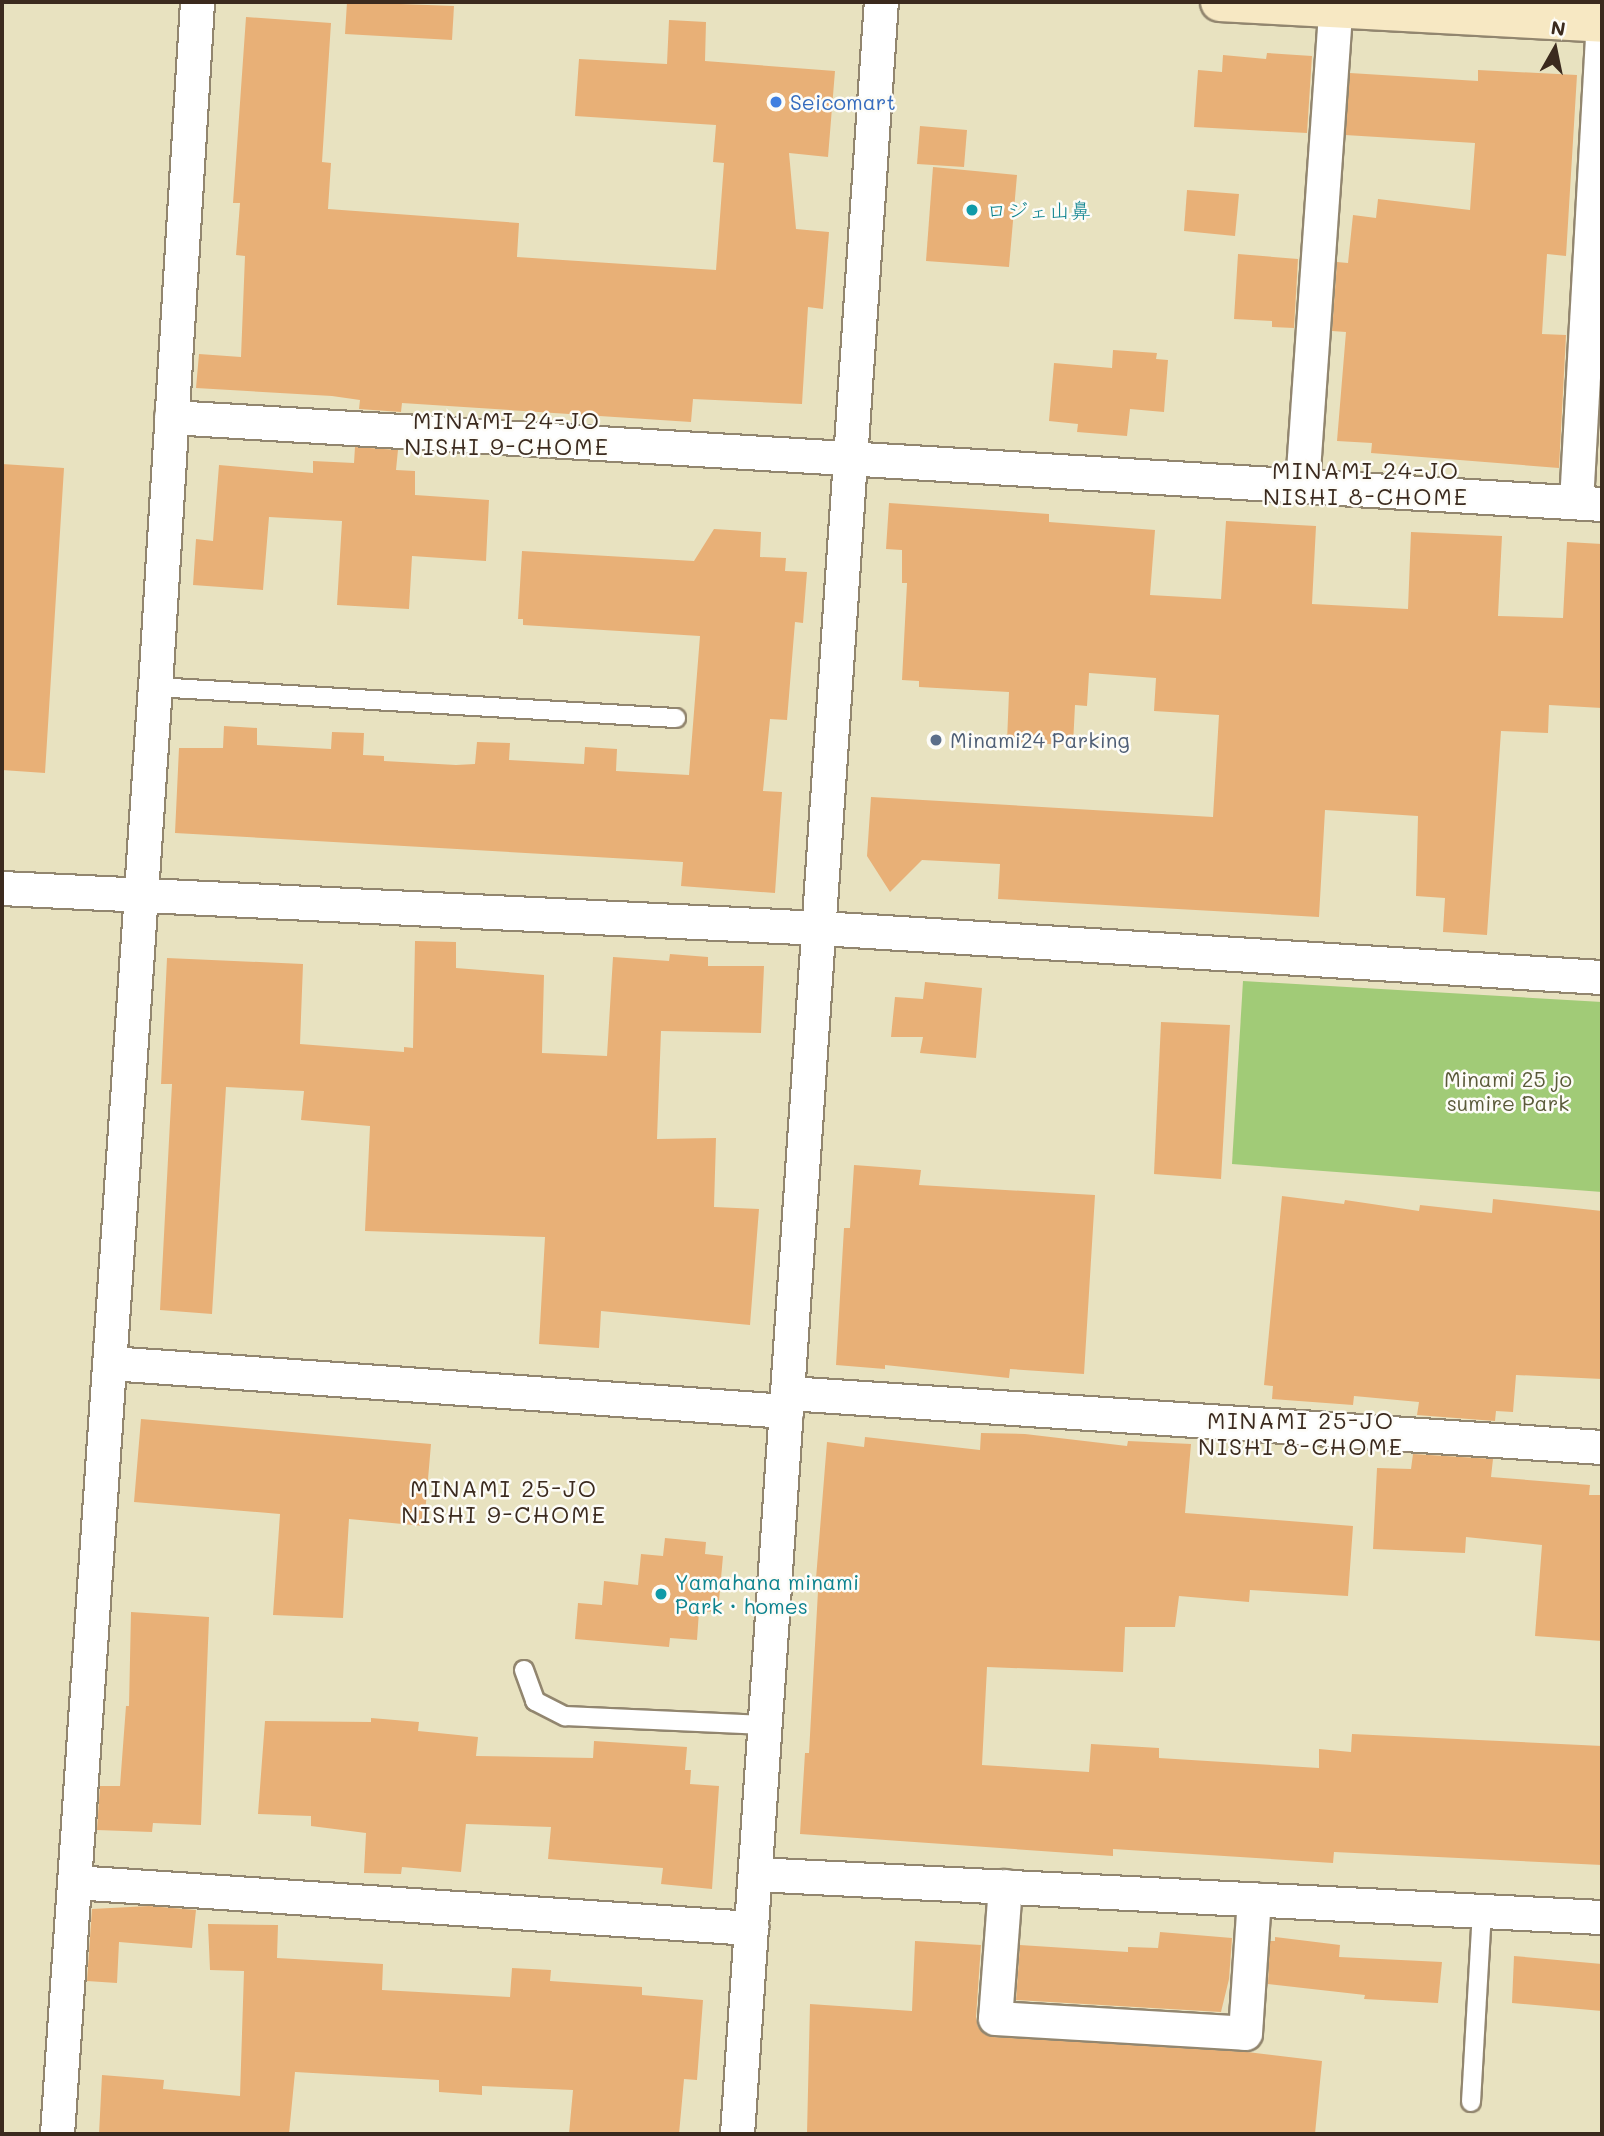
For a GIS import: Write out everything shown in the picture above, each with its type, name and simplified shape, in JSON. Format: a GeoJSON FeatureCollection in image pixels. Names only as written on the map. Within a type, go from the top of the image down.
{"type":"FeatureCollection","features":[{"type":"Feature","properties":{"kind":"street"},"geometry":{"type":"LineString","coordinates":[[57,2134],[110,1363],[138,896],[155,687],[197,2]]}},
{"type":"Feature","properties":{"kind":"street"},"geometry":{"type":"LineString","coordinates":[[737,2134],[881,2]]}},
{"type":"Feature","properties":{"kind":"street"},"geometry":{"type":"LineString","coordinates":[[1220,2],[1602,23]]}},
{"type":"Feature","properties":{"kind":"street"},"geometry":{"type":"LineString","coordinates":[[1302,485],[1335,8]]}},
{"type":"Feature","properties":{"kind":"street"},"geometry":{"type":"LineString","coordinates":[[171,417],[1589,503],[1602,40]]}},
{"type":"Feature","properties":{"kind":"street"},"geometry":{"type":"LineString","coordinates":[[2,888],[820,928],[1602,977]]}},
{"type":"Feature","properties":{"kind":"street"},"geometry":{"type":"LineString","coordinates":[[110,1363],[1602,1447]]}},
{"type":"Feature","properties":{"kind":"street"},"geometry":{"type":"LineString","coordinates":[[755,1874],[1602,1917]]}},
{"type":"Feature","properties":{"kind":"street"},"geometry":{"type":"LineString","coordinates":[[74,1882],[751,1928]]}},
{"type":"Feature","properties":{"kind":"street"},"geometry":{"type":"LineString","coordinates":[[1005,1886],[995,2018],[1245,2033],[1254,1899]]}},
{"type":"Feature","properties":{"kind":"lane"},"geometry":{"type":"LineString","coordinates":[[155,687],[676,718]]}},
{"type":"Feature","properties":{"kind":"lane"},"geometry":{"type":"LineString","coordinates":[[524,1670],[534,1701],[565,1716],[765,1725]]}},
{"type":"Feature","properties":{"kind":"lane"},"geometry":{"type":"LineString","coordinates":[[1471,2102],[1482,1910]]}},
{"type":"Feature","properties":{"kind":"green space","name":"Minami 25 jo sumire Park"},"geometry":{"type":"Polygon","coordinates":[[[1243,981],[1602,1002],[1602,1192],[1232,1164],[1243,981]]]}},
{"type":"Feature","properties":{"kind":"building"},"geometry":{"type":"Polygon","coordinates":[[[347,2],[454,6],[452,40],[345,34],[347,2]]]}},
{"type":"Feature","properties":{"kind":"building"},"geometry":{"type":"Polygon","coordinates":[[[246,17],[331,23],[322,162],[331,163],[328,209],[519,223],[517,257],[716,270],[724,163],[713,162],[716,125],[575,116],[579,59],[667,64],[669,20],[706,22],[705,61],[835,71],[828,157],[789,153],[796,229],[829,232],[823,309],[808,307],[802,404],[693,399],[691,422],[402,403],[401,412],[359,409],[360,400],[332,396],[196,388],[199,354],[241,357],[245,256],[236,255],[240,203],[233,203],[246,17]]]}},
{"type":"Feature","properties":{"kind":"building"},"geometry":{"type":"Polygon","coordinates":[[[1267,53],[1312,56],[1307,133],[1194,127],[1198,70],[1222,72],[1223,55],[1266,59],[1267,53]]]}},
{"type":"Feature","properties":{"kind":"building"},"geometry":{"type":"Polygon","coordinates":[[[1478,70],[1577,75],[1566,256],[1547,254],[1542,334],[1566,335],[1559,468],[1371,453],[1372,443],[1337,441],[1346,332],[1332,331],[1337,262],[1348,263],[1353,215],[1376,218],[1378,199],[1470,210],[1475,143],[1345,135],[1350,73],[1478,81],[1478,70]]]}},
{"type":"Feature","properties":{"kind":"building"},"geometry":{"type":"Polygon","coordinates":[[[920,126],[967,130],[964,167],[917,164],[920,126]]]}},
{"type":"Feature","properties":{"kind":"building"},"geometry":{"type":"Polygon","coordinates":[[[933,167],[1017,175],[1009,267],[926,261],[933,167]]]}},
{"type":"Feature","properties":{"kind":"building"},"geometry":{"type":"Polygon","coordinates":[[[1187,190],[1239,194],[1235,236],[1184,231],[1187,190]]]}},
{"type":"Feature","properties":{"kind":"building"},"geometry":{"type":"Polygon","coordinates":[[[1238,254],[1298,259],[1294,328],[1272,327],[1272,321],[1234,319],[1238,254]]]}},
{"type":"Feature","properties":{"kind":"building"},"geometry":{"type":"Polygon","coordinates":[[[1113,350],[1157,353],[1156,359],[1168,360],[1164,412],[1130,409],[1127,436],[1077,432],[1078,424],[1049,421],[1054,363],[1112,368],[1113,350]]]}},
{"type":"Feature","properties":{"kind":"building"},"geometry":{"type":"Polygon","coordinates":[[[355,447],[398,450],[396,470],[415,471],[415,495],[489,500],[486,561],[412,556],[409,609],[337,605],[342,521],[269,517],[263,590],[193,585],[196,539],[213,541],[219,465],[313,473],[313,461],[354,463],[355,447]]]}},
{"type":"Feature","properties":{"kind":"building"},"geometry":{"type":"Polygon","coordinates":[[[2,464],[64,468],[45,773],[2,770],[2,464]]]}},
{"type":"Feature","properties":{"kind":"building"},"geometry":{"type":"Polygon","coordinates":[[[889,503],[1049,514],[1049,522],[1155,530],[1150,595],[1221,599],[1226,521],[1316,526],[1312,604],[1408,609],[1411,532],[1502,536],[1498,616],[1563,618],[1567,542],[1602,544],[1602,708],[1549,705],[1548,733],[1501,731],[1487,935],[1443,932],[1445,898],[1416,896],[1418,816],[1325,810],[1319,917],[998,899],[1000,864],[922,860],[890,892],[867,856],[871,797],[1213,817],[1219,715],[1154,711],[1156,678],[1089,673],[1087,706],[1075,705],[1073,745],[1007,742],[1009,692],[919,687],[919,681],[902,680],[907,583],[902,583],[902,550],[886,549],[889,503]]]}},
{"type":"Feature","properties":{"kind":"building"},"geometry":{"type":"Polygon","coordinates":[[[714,529],[761,532],[760,557],[786,558],[785,571],[807,572],[803,623],[795,622],[787,720],[770,719],[763,791],[782,792],[775,893],[681,886],[683,862],[175,833],[179,748],[223,748],[224,726],[257,728],[257,745],[331,749],[332,732],[364,733],[363,755],[384,756],[384,761],[475,764],[477,742],[510,743],[509,760],[584,764],[585,747],[617,749],[616,771],[689,775],[700,636],[523,625],[523,619],[518,619],[522,551],[694,561],[714,529]]]}},
{"type":"Feature","properties":{"kind":"building"},"geometry":{"type":"Polygon","coordinates":[[[415,941],[456,942],[456,968],[544,975],[542,1053],[607,1056],[613,957],[669,961],[670,954],[708,957],[708,966],[764,966],[761,1033],[661,1031],[657,1139],[716,1138],[714,1207],[759,1209],[750,1325],[601,1311],[599,1348],[539,1344],[545,1237],[365,1231],[370,1126],[301,1120],[304,1091],[226,1087],[212,1314],[160,1310],[172,1084],[161,1084],[167,958],[303,964],[300,1044],[404,1052],[404,1047],[413,1048],[415,941]]]}},
{"type":"Feature","properties":{"kind":"building"},"geometry":{"type":"Polygon","coordinates":[[[925,982],[982,988],[976,1058],[920,1053],[923,1037],[891,1037],[895,997],[923,999],[925,982]]]}},
{"type":"Feature","properties":{"kind":"building"},"geometry":{"type":"Polygon","coordinates":[[[1161,1022],[1230,1025],[1221,1179],[1154,1174],[1161,1022]]]}},
{"type":"Feature","properties":{"kind":"building"},"geometry":{"type":"Polygon","coordinates":[[[854,1165],[921,1170],[919,1185],[1095,1195],[1084,1374],[1010,1369],[1009,1378],[885,1365],[885,1369],[836,1365],[844,1228],[850,1228],[854,1165]]]}},
{"type":"Feature","properties":{"kind":"building"},"geometry":{"type":"Polygon","coordinates":[[[1282,1196],[1344,1204],[1345,1200],[1419,1211],[1420,1205],[1492,1213],[1493,1199],[1602,1211],[1602,1379],[1516,1375],[1513,1412],[1496,1411],[1495,1421],[1417,1415],[1419,1402],[1354,1396],[1353,1405],[1272,1399],[1273,1386],[1264,1385],[1282,1196]]]}},
{"type":"Feature","properties":{"kind":"building"},"geometry":{"type":"Polygon","coordinates":[[[141,1419],[431,1444],[424,1526],[349,1519],[343,1618],[273,1615],[280,1514],[134,1502],[141,1419]]]}},
{"type":"Feature","properties":{"kind":"building"},"geometry":{"type":"Polygon","coordinates":[[[981,1433],[1025,1434],[1127,1446],[1128,1441],[1191,1444],[1185,1513],[1353,1526],[1348,1596],[1250,1590],[1249,1602],[1179,1596],[1175,1627],[1125,1627],[1123,1672],[987,1667],[982,1765],[1089,1772],[1091,1744],[1159,1748],[1159,1758],[1319,1768],[1319,1749],[1351,1752],[1352,1734],[1602,1746],[1602,1865],[1334,1852],[1333,1863],[1113,1849],[1113,1856],[800,1834],[805,1753],[809,1753],[818,1591],[815,1591],[827,1442],[864,1447],[865,1437],[980,1450],[981,1433]]]}},
{"type":"Feature","properties":{"kind":"building"},"geometry":{"type":"Polygon","coordinates":[[[1413,1454],[1493,1459],[1491,1477],[1590,1485],[1589,1495],[1602,1495],[1602,1641],[1535,1636],[1542,1545],[1466,1537],[1465,1553],[1373,1549],[1377,1468],[1411,1469],[1413,1454]]]}},
{"type":"Feature","properties":{"kind":"building","name":"Yamahana minami Park・homes"},"geometry":{"type":"Polygon","coordinates":[[[665,1538],[706,1542],[705,1554],[723,1556],[718,1612],[699,1611],[697,1640],[670,1638],[669,1647],[575,1639],[578,1603],[602,1605],[604,1581],[638,1585],[641,1554],[663,1556],[665,1538]]]}},
{"type":"Feature","properties":{"kind":"building"},"geometry":{"type":"Polygon","coordinates":[[[131,1612],[209,1617],[201,1825],[153,1823],[152,1832],[97,1830],[100,1786],[120,1786],[126,1706],[129,1706],[131,1612]]]}},
{"type":"Feature","properties":{"kind":"building"},"geometry":{"type":"Polygon","coordinates":[[[371,1718],[419,1722],[418,1731],[478,1737],[476,1756],[593,1758],[594,1741],[687,1747],[685,1770],[691,1770],[690,1784],[719,1786],[712,1889],[661,1884],[663,1868],[548,1859],[551,1827],[466,1824],[461,1872],[402,1867],[401,1874],[364,1873],[366,1833],[311,1826],[311,1816],[258,1814],[265,1721],[371,1722],[371,1718]]]}},
{"type":"Feature","properties":{"kind":"building"},"geometry":{"type":"Polygon","coordinates":[[[149,1906],[196,1910],[192,1948],[119,1942],[117,1983],[87,1981],[92,1909],[149,1906]]]}},
{"type":"Feature","properties":{"kind":"building"},"geometry":{"type":"Polygon","coordinates":[[[208,1924],[278,1925],[277,1958],[383,1964],[382,1990],[510,1997],[512,1968],[551,1970],[550,1981],[642,1987],[642,1995],[703,2000],[697,2080],[684,2079],[679,2134],[569,2134],[573,2090],[482,2086],[482,2095],[439,2092],[439,2080],[295,2072],[289,2134],[99,2134],[102,2075],[164,2080],[163,2089],[240,2096],[244,1971],[210,1970],[208,1924]]]}},
{"type":"Feature","properties":{"kind":"building"},"geometry":{"type":"Polygon","coordinates":[[[1160,1932],[1232,1938],[1229,1979],[1221,2012],[1016,2000],[1020,1945],[1128,1952],[1128,1947],[1158,1948],[1160,1932]]]}},
{"type":"Feature","properties":{"kind":"building"},"geometry":{"type":"Polygon","coordinates":[[[1275,1937],[1340,1945],[1339,1957],[1442,1962],[1438,2003],[1364,1999],[1365,1995],[1268,1984],[1270,1941],[1275,1941],[1275,1937]]]}},
{"type":"Feature","properties":{"kind":"building"},"geometry":{"type":"Polygon","coordinates":[[[915,1941],[981,1945],[976,2017],[978,2027],[993,2037],[1247,2052],[1322,2061],[1315,2134],[807,2134],[810,2004],[912,2011],[915,1941]]]}},
{"type":"Feature","properties":{"kind":"building"},"geometry":{"type":"Polygon","coordinates":[[[1514,1956],[1602,1964],[1602,2011],[1512,2003],[1514,1956]]]}},
{"type":"Feature","properties":{"kind":"place","name":"Seicomart"},"geometry":{"type":"Point","coordinates":[776,102]}},
{"type":"Feature","properties":{"kind":"place","name":"ロジェ山鼻"},"geometry":{"type":"Point","coordinates":[972,210]}},
{"type":"Feature","properties":{"kind":"place","name":"Minami24 Parking"},"geometry":{"type":"Point","coordinates":[936,740]}},
{"type":"Feature","properties":{"kind":"place","name":"Yamahana minami Park・homes"},"geometry":{"type":"Point","coordinates":[661,1594]}},
{"type":"Feature","properties":{"kind":"district","name":"MINAMI 24-JO NISHI 9-CHOME"},"geometry":{"type":"Point","coordinates":[507,433]}},
{"type":"Feature","properties":{"kind":"district","name":"MINAMI 24-JO NISHI 8-CHOME"},"geometry":{"type":"Point","coordinates":[1366,483]}},
{"type":"Feature","properties":{"kind":"district","name":"MINAMI 25-JO NISHI 8-CHOME"},"geometry":{"type":"Point","coordinates":[1301,1433]}},
{"type":"Feature","properties":{"kind":"district","name":"MINAMI 25-JO NISHI 9-CHOME"},"geometry":{"type":"Point","coordinates":[504,1501]}}]}
